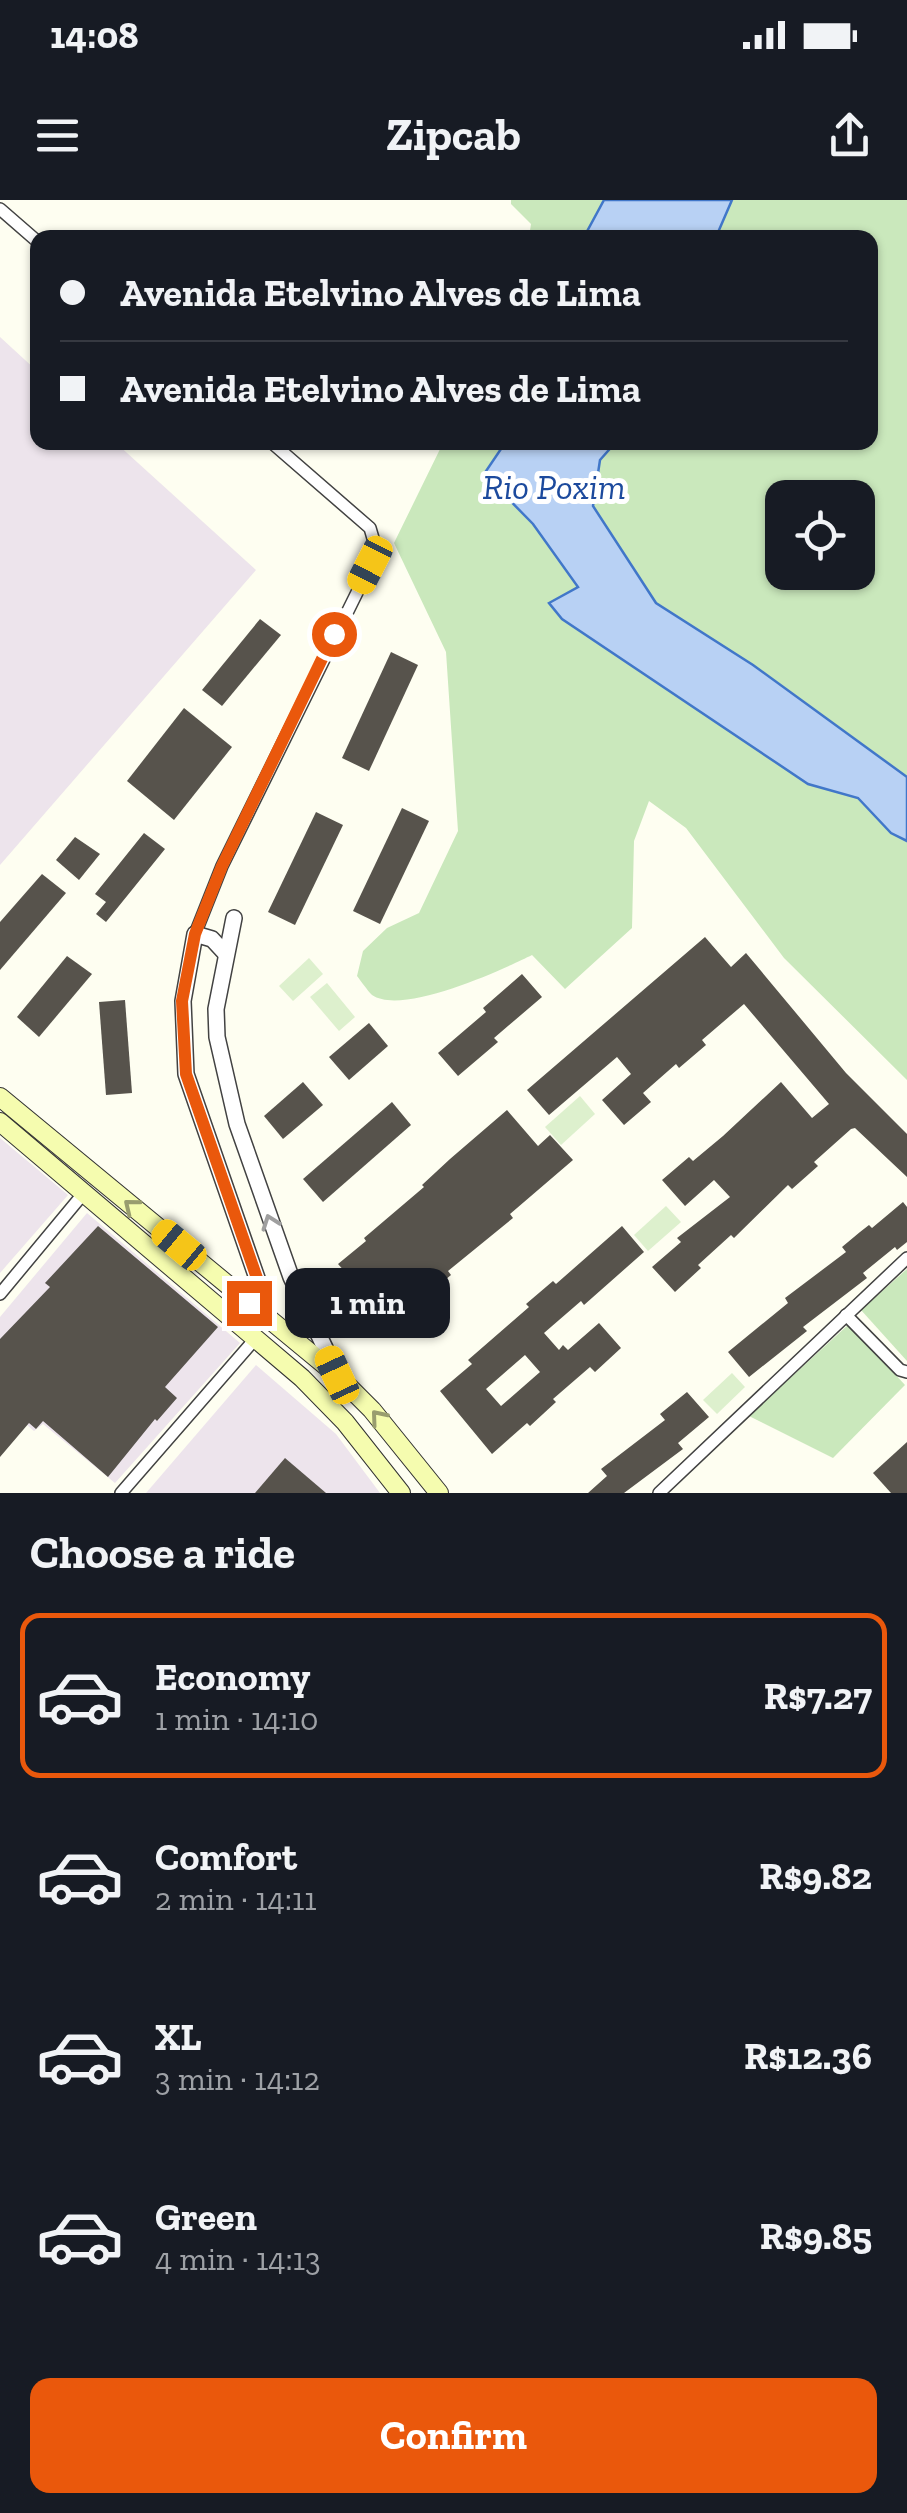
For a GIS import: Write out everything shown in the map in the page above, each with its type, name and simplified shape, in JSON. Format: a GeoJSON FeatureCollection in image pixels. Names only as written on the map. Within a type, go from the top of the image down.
{"type":"FeatureCollection","features":[{"type":"Feature","properties":{"kind":"main road"},"geometry":{"type":"LineString","coordinates":[[0,1097],[337,1375],[372,1410],[439,1493]]}},
{"type":"Feature","properties":{"kind":"main road"},"geometry":{"type":"LineString","coordinates":[[0,1122],[302,1378],[344,1422],[401,1493]]}},
{"type":"Feature","properties":{"kind":"street"},"geometry":{"type":"LineString","coordinates":[[0,209],[30,235]]}},
{"type":"Feature","properties":{"kind":"street"},"geometry":{"type":"LineString","coordinates":[[249,1303],[257,1293],[258,1281],[186,1074],[182,1001],[195,934],[222,866],[377,552],[370,528],[280,450]]}},
{"type":"Feature","properties":{"kind":"street"},"geometry":{"type":"LineString","coordinates":[[234,918],[216,1009],[217,1037],[237,1124],[291,1277],[337,1375]]}},
{"type":"Feature","properties":{"kind":"street"},"geometry":{"type":"LineString","coordinates":[[195,934],[212,940],[226,953]]}},
{"type":"Feature","properties":{"kind":"street"},"geometry":{"type":"LineString","coordinates":[[0,1294],[84,1194]]}},
{"type":"Feature","properties":{"kind":"street"},"geometry":{"type":"LineString","coordinates":[[659,1493],[907,1258]]}},
{"type":"Feature","properties":{"kind":"street"},"geometry":{"type":"LineString","coordinates":[[846,1315],[900,1370],[907,1372]]}},
{"type":"Feature","properties":{"kind":"street"},"geometry":{"type":"LineString","coordinates":[[121,1493],[255,1339]]}},
{"type":"Feature","properties":{"kind":"shaded area"},"geometry":{"type":"Polygon","coordinates":[[[0,337],[30,365],[30,450],[124,450],[256,570],[0,865],[0,337]]]}},
{"type":"Feature","properties":{"kind":"shaded area"},"geometry":{"type":"Polygon","coordinates":[[[0,1138],[68,1195],[0,1273],[0,1138]]]}},
{"type":"Feature","properties":{"kind":"shaded area"},"geometry":{"type":"Polygon","coordinates":[[[87,1213],[240,1343],[115,1483],[43,1424],[34,1431],[0,1402],[0,1317],[87,1213]]]}},
{"type":"Feature","properties":{"kind":"shaded area"},"geometry":{"type":"Polygon","coordinates":[[[256,1365],[336,1434],[380,1493],[146,1493],[256,1365]]]}},
{"type":"Feature","properties":{"kind":"green space"},"geometry":{"type":"Polygon","coordinates":[[[511,200],[907,200],[907,1080],[784,958],[686,828],[649,801],[634,841],[632,928],[565,989],[532,955],[452,988],[405,1000],[372,995],[357,976],[363,951],[387,928],[419,913],[458,831],[446,652],[394,543],[440,450],[878,450],[878,230],[530,230],[531,224],[511,200]]]}},
{"type":"Feature","properties":{"kind":"green space"},"geometry":{"type":"Polygon","coordinates":[[[309,958],[323,974],[293,1001],[279,986],[309,958]]]}},
{"type":"Feature","properties":{"kind":"green space"},"geometry":{"type":"Polygon","coordinates":[[[327,983],[355,1017],[339,1031],[310,997],[327,983]]]}},
{"type":"Feature","properties":{"kind":"green space"},"geometry":{"type":"Polygon","coordinates":[[[580,1096],[595,1114],[561,1145],[545,1127],[580,1096]]]}},
{"type":"Feature","properties":{"kind":"green space"},"geometry":{"type":"Polygon","coordinates":[[[666,1206],[681,1222],[648,1251],[634,1235],[666,1206]]]}},
{"type":"Feature","properties":{"kind":"green space"},"geometry":{"type":"Polygon","coordinates":[[[907,1269],[907,1361],[861,1310],[907,1269]]]}},
{"type":"Feature","properties":{"kind":"green space"},"geometry":{"type":"Polygon","coordinates":[[[849,1324],[905,1385],[833,1458],[749,1416],[849,1324]]]}},
{"type":"Feature","properties":{"kind":"green space"},"geometry":{"type":"Polygon","coordinates":[[[732,1373],[745,1387],[717,1414],[703,1400],[732,1373]]]}},
{"type":"Feature","properties":{"kind":"water"},"geometry":{"type":"Polygon","coordinates":[[[604,200],[732,200],[719,230],[588,230],[604,200]]]}},
{"type":"Feature","properties":{"kind":"water","name":"Rio Poxim"},"geometry":{"type":"Polygon","coordinates":[[[500,450],[609,450],[600,460],[593,506],[656,603],[753,665],[907,777],[907,841],[891,833],[858,798],[808,784],[562,619],[549,603],[578,587],[533,524],[484,474],[500,450]]]}},
{"type":"Feature","properties":{"kind":"building"},"geometry":{"type":"Polygon","coordinates":[[[260,619],[281,635],[222,706],[202,690],[260,619]]]}},
{"type":"Feature","properties":{"kind":"building"},"geometry":{"type":"Polygon","coordinates":[[[391,652],[418,665],[369,771],[342,758],[391,652]]]}},
{"type":"Feature","properties":{"kind":"building"},"geometry":{"type":"Polygon","coordinates":[[[184,708],[232,747],[174,820],[127,781],[184,708]]]}},
{"type":"Feature","properties":{"kind":"building"},"geometry":{"type":"Polygon","coordinates":[[[402,808],[429,821],[380,924],[353,911],[402,808]]]}},
{"type":"Feature","properties":{"kind":"building"},"geometry":{"type":"Polygon","coordinates":[[[316,812],[343,825],[295,925],[268,912],[316,812]]]}},
{"type":"Feature","properties":{"kind":"building"},"geometry":{"type":"Polygon","coordinates":[[[144,833],[165,849],[106,922],[96,914],[106,902],[95,894],[144,833]]]}},
{"type":"Feature","properties":{"kind":"building"},"geometry":{"type":"Polygon","coordinates":[[[75,837],[100,854],[79,880],[56,860],[75,837]]]}},
{"type":"Feature","properties":{"kind":"building"},"geometry":{"type":"Polygon","coordinates":[[[42,874],[66,893],[0,970],[0,922],[42,874]]]}},
{"type":"Feature","properties":{"kind":"building"},"geometry":{"type":"Polygon","coordinates":[[[705,937],[731,967],[746,953],[846,1073],[907,1134],[907,1177],[855,1128],[851,1129],[814,1162],[818,1166],[792,1189],[788,1185],[734,1238],[731,1235],[675,1292],[652,1267],[681,1242],[677,1238],[730,1197],[714,1180],[685,1206],[662,1180],[689,1157],[693,1161],[781,1082],[812,1118],[829,1104],[744,1004],[702,1040],[706,1045],[679,1068],[676,1064],[643,1093],[651,1102],[624,1125],[602,1100],[631,1074],[617,1057],[549,1115],[527,1090],[705,937]]]}},
{"type":"Feature","properties":{"kind":"building"},"geometry":{"type":"Polygon","coordinates":[[[67,956],[92,974],[39,1037],[17,1017],[67,956]]]}},
{"type":"Feature","properties":{"kind":"building"},"geometry":{"type":"Polygon","coordinates":[[[522,974],[542,997],[494,1038],[498,1042],[458,1076],[438,1053],[486,1012],[483,1008],[522,974]]]}},
{"type":"Feature","properties":{"kind":"building"},"geometry":{"type":"Polygon","coordinates":[[[125,1000],[132,1093],[106,1095],[99,1002],[125,1000]]]}},
{"type":"Feature","properties":{"kind":"building"},"geometry":{"type":"Polygon","coordinates":[[[369,1023],[388,1046],[349,1080],[329,1057],[369,1023]]]}},
{"type":"Feature","properties":{"kind":"building"},"geometry":{"type":"Polygon","coordinates":[[[303,1082],[323,1105],[283,1139],[264,1116],[303,1082]]]}},
{"type":"Feature","properties":{"kind":"building"},"geometry":{"type":"Polygon","coordinates":[[[392,1102],[411,1125],[323,1202],[303,1179],[392,1102]]]}},
{"type":"Feature","properties":{"kind":"building"},"geometry":{"type":"Polygon","coordinates":[[[507,1110],[538,1146],[550,1135],[573,1160],[510,1214],[513,1218],[448,1271],[451,1275],[392,1324],[338,1264],[507,1110]]]}},
{"type":"Feature","properties":{"kind":"building"},"geometry":{"type":"Polygon","coordinates":[[[903,1202],[907,1207],[907,1242],[863,1273],[867,1278],[803,1327],[807,1331],[749,1377],[728,1352],[788,1303],[785,1298],[846,1252],[842,1247],[903,1202]]]}},
{"type":"Feature","properties":{"kind":"building"},"geometry":{"type":"Polygon","coordinates":[[[98,1226],[218,1327],[165,1387],[177,1398],[108,1477],[43,1421],[36,1429],[29,1423],[0,1457],[0,1339],[50,1287],[45,1283],[98,1226]]]}},
{"type":"Feature","properties":{"kind":"building"},"geometry":{"type":"Polygon","coordinates":[[[622,1226],[644,1252],[584,1305],[581,1301],[544,1333],[559,1350],[563,1345],[568,1350],[599,1323],[621,1348],[595,1372],[590,1367],[553,1399],[556,1402],[530,1426],[527,1423],[492,1454],[440,1391],[472,1364],[468,1360],[529,1307],[526,1304],[553,1281],[556,1284],[622,1226]],[[525,1355],[486,1389],[501,1406],[540,1372],[525,1355]]]}},
{"type":"Feature","properties":{"kind":"building"},"geometry":{"type":"Polygon","coordinates":[[[687,1392],[709,1417],[678,1443],[683,1449],[624,1493],[588,1493],[607,1476],[601,1469],[665,1420],[660,1414],[687,1392]]]}},
{"type":"Feature","properties":{"kind":"building"},"geometry":{"type":"Polygon","coordinates":[[[907,1442],[907,1493],[891,1493],[873,1473],[907,1442]]]}},
{"type":"Feature","properties":{"kind":"building"},"geometry":{"type":"Polygon","coordinates":[[[285,1458],[326,1493],[255,1493],[285,1458]]]}},
{"type":"Feature","properties":{"kind":"route"},"geometry":{"type":"LineString","coordinates":[[249,1303],[257,1293],[258,1281],[186,1074],[182,1001],[195,934],[222,866],[334,634]]}}]}
